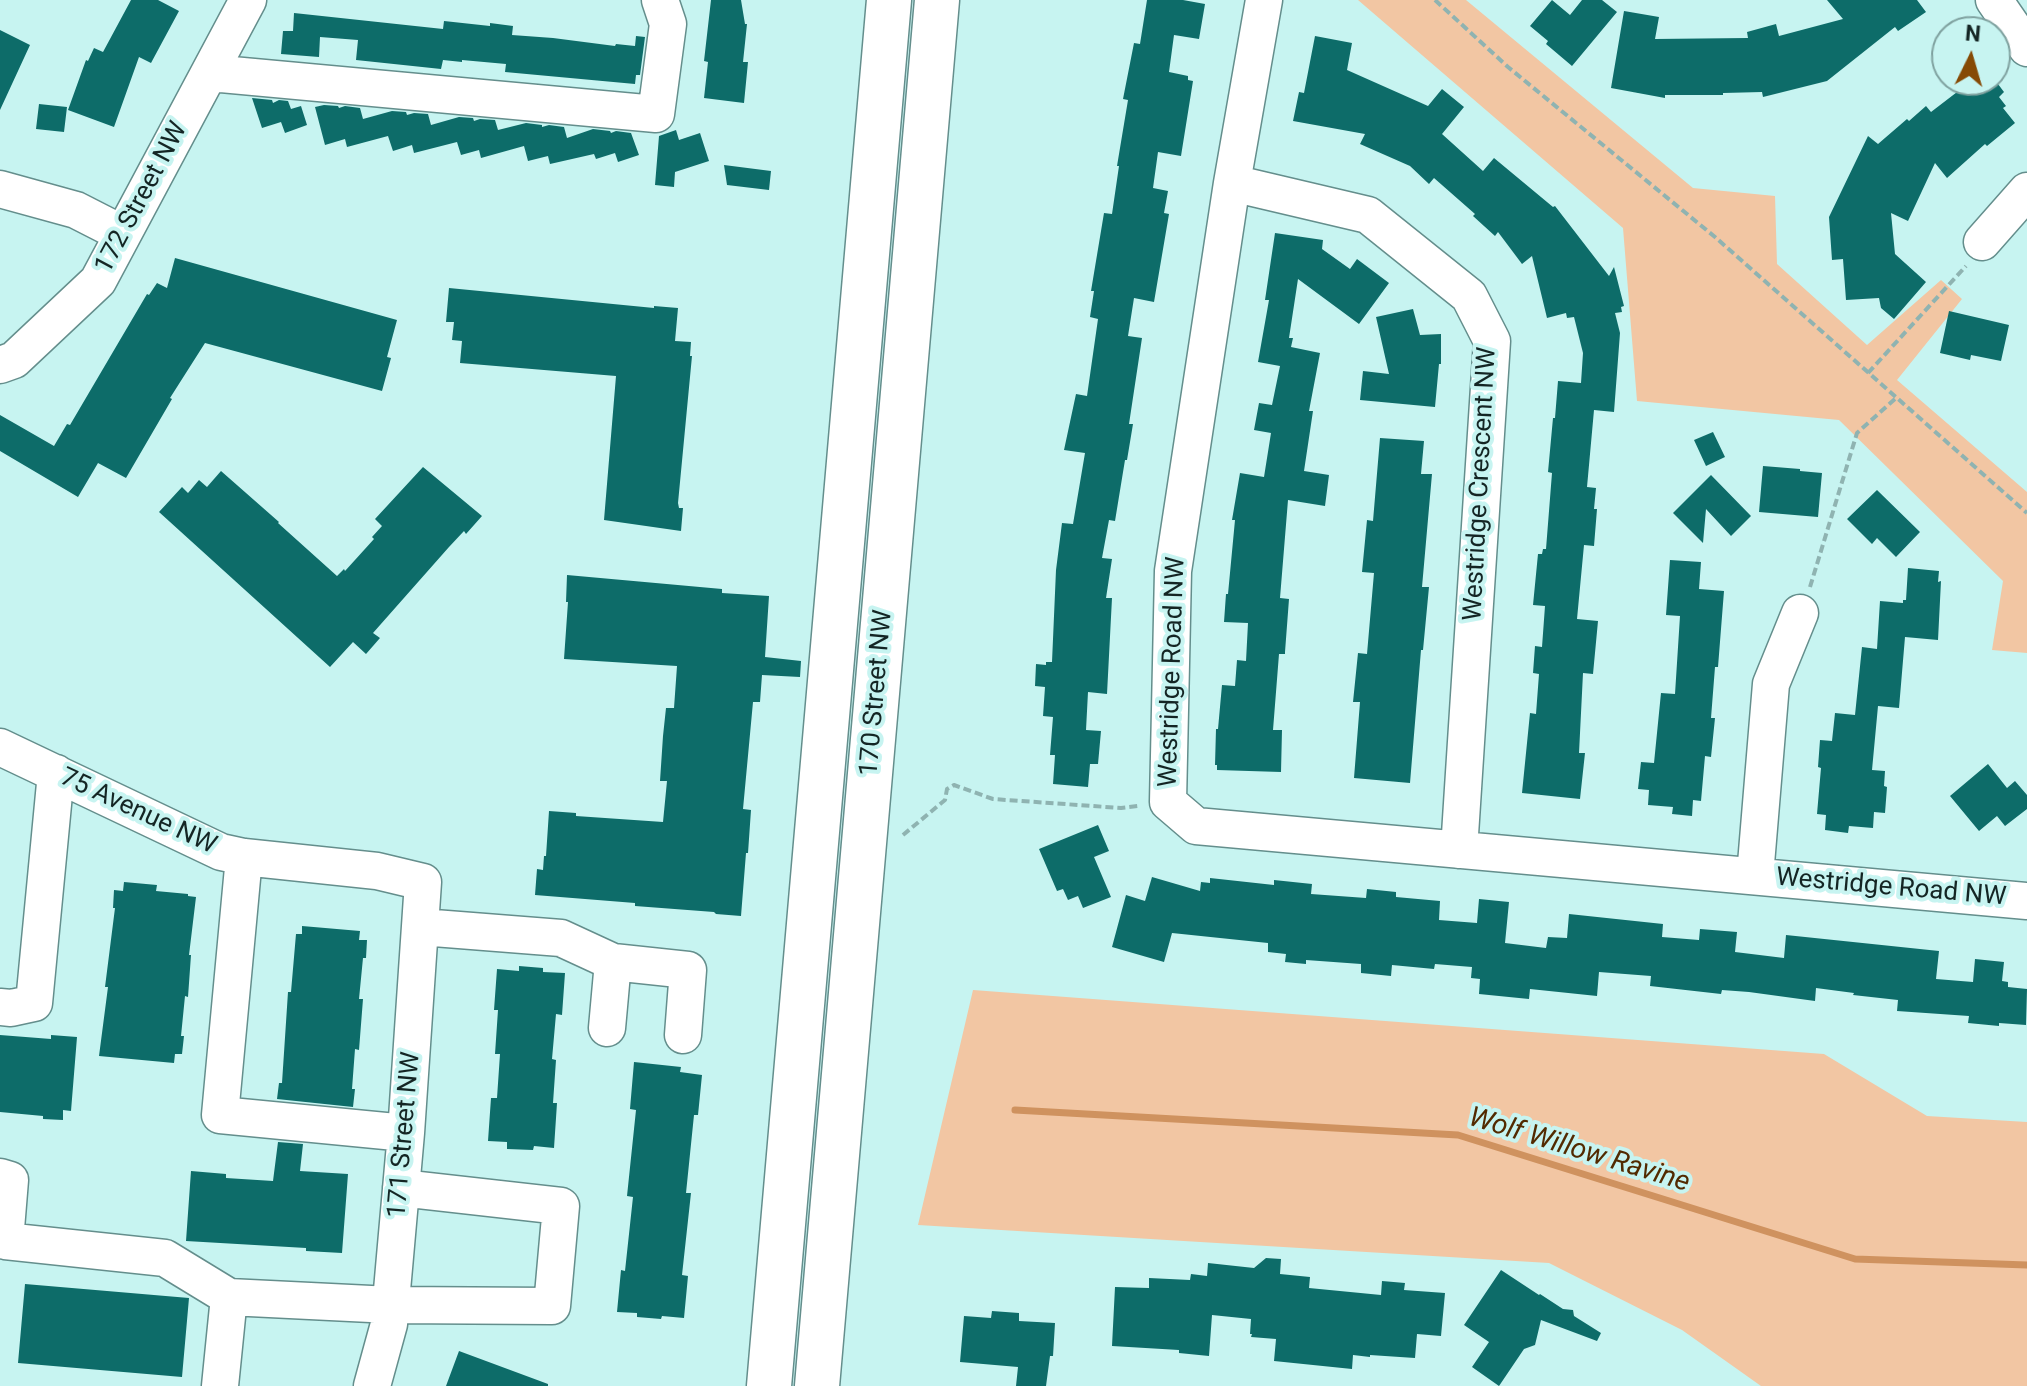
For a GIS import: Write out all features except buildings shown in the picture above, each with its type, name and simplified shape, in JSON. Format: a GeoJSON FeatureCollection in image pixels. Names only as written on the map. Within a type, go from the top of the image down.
{"type":"FeatureCollection","features":[{"type":"Feature","properties":{"kind":"main road","name":"170 Street NW"},"geometry":{"type":"LineString","coordinates":[[769,1386],[889,0]]}},
{"type":"Feature","properties":{"kind":"main road","name":"170 Street NW"},"geometry":{"type":"LineString","coordinates":[[817,1386],[937,0]]}},
{"type":"Feature","properties":{"kind":"street","name":"172 Street NW"},"geometry":{"type":"LineString","coordinates":[[0,365],[14,360],[98,281],[248,0]]}},
{"type":"Feature","properties":{"kind":"street"},"geometry":{"type":"LineString","coordinates":[[210,73],[656,114],[668,24],[660,0]]}},
{"type":"Feature","properties":{"kind":"street","name":"Westridge Road NW"},"geometry":{"type":"LineString","coordinates":[[1264,0],[1232,183],[1173,571],[1168,802],[1196,826],[2027,901]]}},
{"type":"Feature","properties":{"kind":"street"},"geometry":{"type":"LineString","coordinates":[[1994,0],[2027,48]]}},
{"type":"Feature","properties":{"kind":"street","name":"Westridge Crescent NW"},"geometry":{"type":"LineString","coordinates":[[1232,183],[1368,215],[1469,296],[1492,341],[1459,850]]}},
{"type":"Feature","properties":{"kind":"street"},"geometry":{"type":"LineString","coordinates":[[0,189],[76,210],[123,234]]}},
{"type":"Feature","properties":{"kind":"street"},"geometry":{"type":"LineString","coordinates":[[1982,242],[2027,191]]}},
{"type":"Feature","properties":{"kind":"street","name":"Westridge Road NW"},"geometry":{"type":"LineString","coordinates":[[1755,876],[1771,684],[1800,613]]}},
{"type":"Feature","properties":{"kind":"street","name":"75 Avenue NW"},"geometry":{"type":"LineString","coordinates":[[0,747],[221,852],[377,871],[423,882]]}},
{"type":"Feature","properties":{"kind":"street"},"geometry":{"type":"LineString","coordinates":[[0,1007],[34,1003],[56,773]]}},
{"type":"Feature","properties":{"kind":"street"},"geometry":{"type":"LineString","coordinates":[[244,857],[220,1115],[406,1133]]}},
{"type":"Feature","properties":{"kind":"street","name":"171 Street NW"},"geometry":{"type":"LineString","coordinates":[[372,1386],[391,1305],[423,882]]}},
{"type":"Feature","properties":{"kind":"street"},"geometry":{"type":"LineString","coordinates":[[421,927],[561,938],[613,962],[688,970],[683,1035]]}},
{"type":"Feature","properties":{"kind":"street"},"geometry":{"type":"LineString","coordinates":[[607,1028],[613,962]]}},
{"type":"Feature","properties":{"kind":"street"},"geometry":{"type":"LineString","coordinates":[[0,1177],[10,1180],[5,1241],[165,1258],[229,1297],[391,1305],[552,1306],[561,1206],[401,1188]]}},
{"type":"Feature","properties":{"kind":"street"},"geometry":{"type":"LineString","coordinates":[[220,1386],[229,1297]]}},
{"type":"Feature","properties":{"kind":"path"},"geometry":{"type":"LineString","coordinates":[[1435,0],[1508,67],[1715,237],[2027,513]]}},
{"type":"Feature","properties":{"kind":"path"},"geometry":{"type":"LineString","coordinates":[[1868,373],[1962,272],[1982,242]]}},
{"type":"Feature","properties":{"kind":"path"},"geometry":{"type":"LineString","coordinates":[[1800,613],[1857,433],[1896,398]]}},
{"type":"Feature","properties":{"kind":"path"},"geometry":{"type":"LineString","coordinates":[[903,835],[945,800],[947,789],[954,785],[993,799],[1121,808],[1168,802]]}},
{"type":"Feature","properties":{"kind":"shaded area"},"geometry":{"type":"Polygon","coordinates":[[[1358,0],[1466,0],[1693,188],[1775,196],[1777,264],[1867,345],[1941,280],[1962,299],[1897,380],[2027,492],[2027,653],[1992,650],[2003,581],[1839,420],[1637,401],[1623,228],[1358,0]]]}},
{"type":"Feature","properties":{"kind":"shaded area"},"geometry":{"type":"Polygon","coordinates":[[[973,990],[1824,1054],[1927,1116],[2027,1122],[2027,1386],[1761,1386],[1682,1330],[1549,1263],[918,1225],[973,990]]]}},
{"type":"Feature","properties":{"kind":"waterway","name":"Wolf Willow Ravine"},"geometry":{"type":"LineString","coordinates":[[1015,1110],[1458,1135],[1855,1259],[2027,1265]]}}]}
